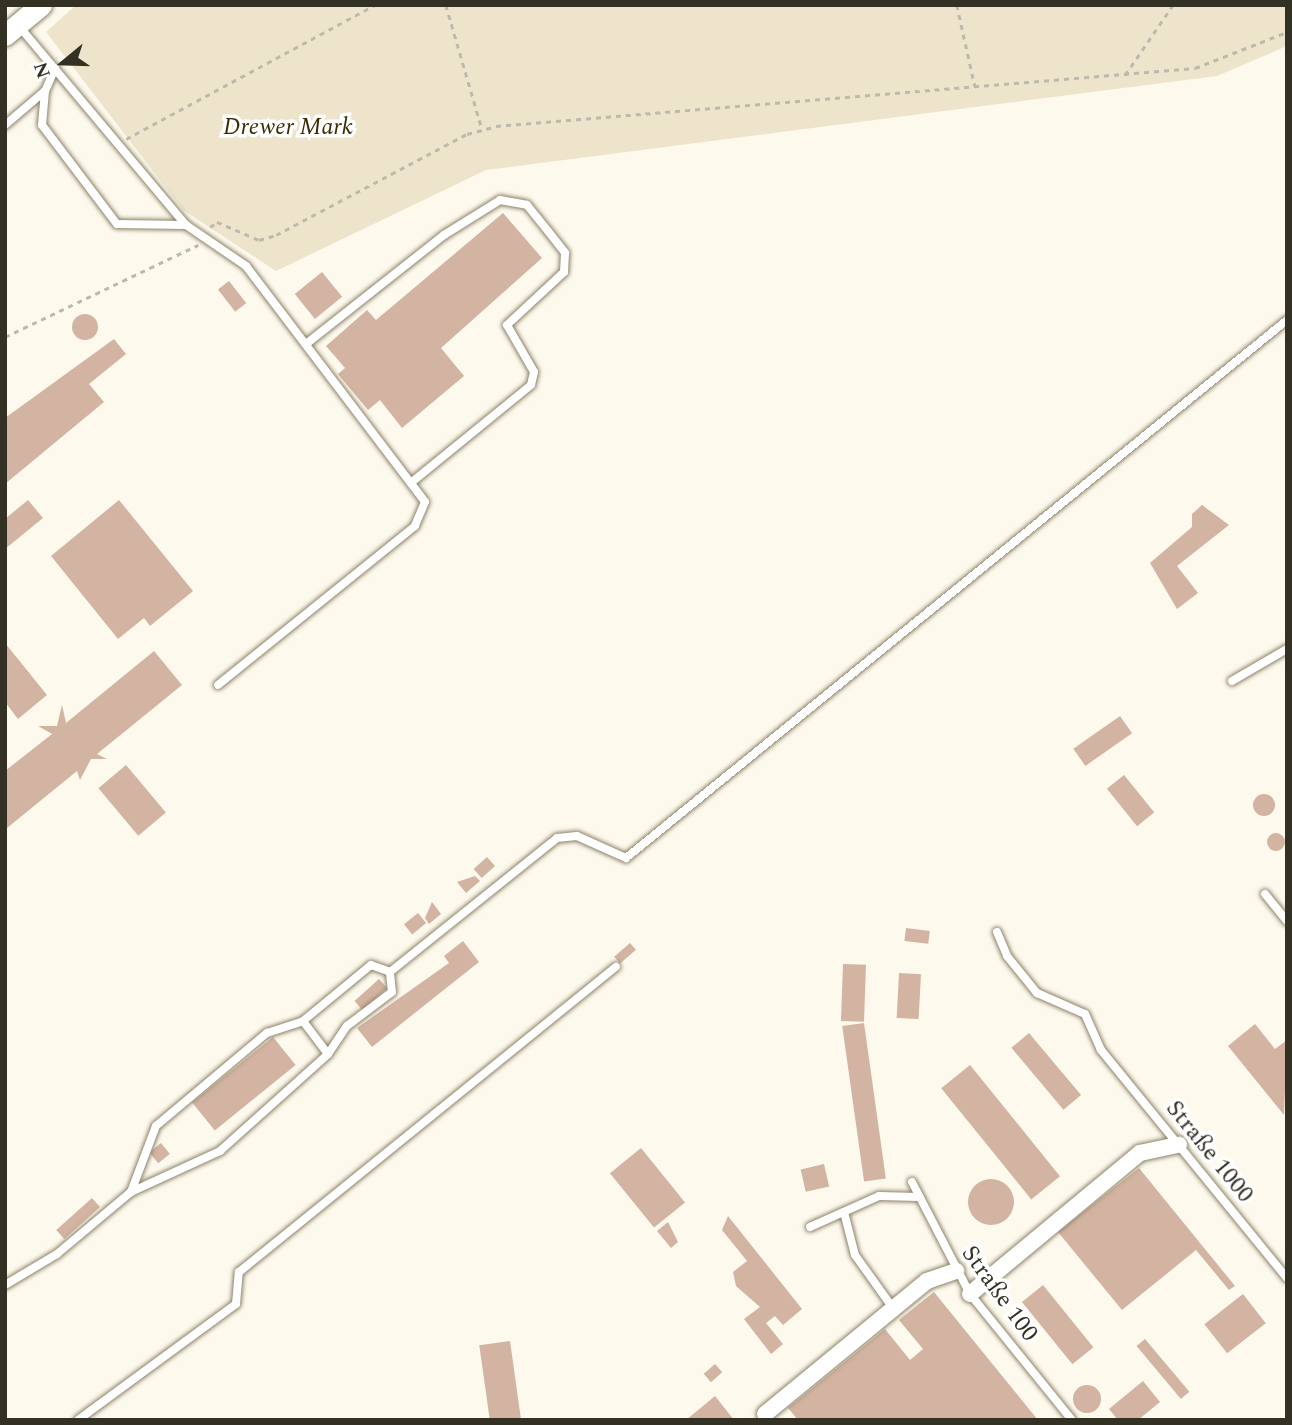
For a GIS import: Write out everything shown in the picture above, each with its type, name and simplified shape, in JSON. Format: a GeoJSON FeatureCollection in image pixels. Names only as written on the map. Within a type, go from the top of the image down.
{"type":"FeatureCollection","features":[{"type":"Feature","properties":{"kind":"main road"},"geometry":{"type":"LineString","coordinates":[[12,30],[41,5]]}},
{"type":"Feature","properties":{"kind":"street"},"geometry":{"type":"LineString","coordinates":[[970,1294],[1140,1153],[1179,1145]]}},
{"type":"Feature","properties":{"kind":"street"},"geometry":{"type":"LineString","coordinates":[[768,1417],[927,1281],[956,1271]]}},
{"type":"Feature","properties":{"kind":"lane"},"geometry":{"type":"LineString","coordinates":[[12,30],[55,68],[186,225],[246,266],[411,483],[426,508],[415,526],[218,685]]}},
{"type":"Feature","properties":{"kind":"lane"},"geometry":{"type":"LineString","coordinates":[[55,68],[45,91],[42,125],[49,141],[117,224],[186,225]]}},
{"type":"Feature","properties":{"kind":"lane"},"geometry":{"type":"LineString","coordinates":[[5,125],[45,91]]}},
{"type":"Feature","properties":{"kind":"lane"},"geometry":{"type":"LineString","coordinates":[[306,344],[422,251],[500,200],[527,205],[565,253],[564,272],[507,325],[534,372],[531,385],[411,483]]}},
{"type":"Feature","properties":{"kind":"lane"},"geometry":{"type":"LineString","coordinates":[[390,972],[557,838],[577,836],[625,858],[1287,320]]}},
{"type":"Feature","properties":{"kind":"lane"},"geometry":{"type":"LineString","coordinates":[[1232,681],[1287,649]]}},
{"type":"Feature","properties":{"kind":"lane"},"geometry":{"type":"LineString","coordinates":[[1265,894],[1287,922]]}},
{"type":"Feature","properties":{"kind":"lane","name":"Straße 1000"},"geometry":{"type":"LineString","coordinates":[[997,932],[1007,956],[1037,993],[1085,1014],[1101,1050],[1287,1278]]}},
{"type":"Feature","properties":{"kind":"lane"},"geometry":{"type":"LineString","coordinates":[[131,1192],[156,1126],[267,1033],[303,1021],[371,965],[390,972]]}},
{"type":"Feature","properties":{"kind":"lane"},"geometry":{"type":"LineString","coordinates":[[78,1420],[236,1304],[239,1272],[616,967]]}},
{"type":"Feature","properties":{"kind":"lane"},"geometry":{"type":"LineString","coordinates":[[5,1285],[57,1254],[131,1192],[220,1151],[328,1054],[347,1026],[392,992],[390,972]]}},
{"type":"Feature","properties":{"kind":"lane"},"geometry":{"type":"LineString","coordinates":[[303,1021],[328,1054]]}},
{"type":"Feature","properties":{"kind":"lane","name":"Straße 100"},"geometry":{"type":"LineString","coordinates":[[912,1182],[970,1294],[1072,1420]]}},
{"type":"Feature","properties":{"kind":"lane"},"geometry":{"type":"LineString","coordinates":[[810,1227],[894,1193],[919,1197]]}},
{"type":"Feature","properties":{"kind":"lane"},"geometry":{"type":"LineString","coordinates":[[844,1212],[855,1255],[893,1308]]}},
{"type":"Feature","properties":{"kind":"path"},"geometry":{"type":"LineString","coordinates":[[117,143],[375,5]]}},
{"type":"Feature","properties":{"kind":"path"},"geometry":{"type":"LineString","coordinates":[[446,5],[482,128]]}},
{"type":"Feature","properties":{"kind":"path"},"geometry":{"type":"LineString","coordinates":[[957,5],[975,86]]}},
{"type":"Feature","properties":{"kind":"path"},"geometry":{"type":"LineString","coordinates":[[1125,75],[1173,5]]}},
{"type":"Feature","properties":{"kind":"path"},"geometry":{"type":"LineString","coordinates":[[5,337],[193,249],[217,222],[250,239],[276,235],[482,128],[680,106],[1195,68],[1287,32]]}},
{"type":"Feature","properties":{"kind":"green space","name":"Drewer Mark"},"geometry":{"type":"Polygon","coordinates":[[[76,5],[1287,5],[1287,46],[1217,76],[486,170],[276,271],[183,210],[46,32],[76,5]]]}},
{"type":"Feature","properties":{"kind":"building"},"geometry":{"type":"Polygon","coordinates":[[[503,213],[542,258],[441,348],[464,376],[402,428],[380,400],[368,410],[338,374],[345,368],[326,346],[367,310],[376,320],[503,213]]]}},
{"type":"Feature","properties":{"kind":"building"},"geometry":{"type":"Polygon","coordinates":[[[322,272],[342,297],[315,319],[295,294],[322,272]]]}},
{"type":"Feature","properties":{"kind":"building"},"geometry":{"type":"Polygon","coordinates":[[[229,281],[246,303],[235,312],[218,290],[229,281]]]}},
{"type":"Feature","properties":{"kind":"building"},"geometry":{"type":"Polygon","coordinates":[[[85,314],[94,318],[98,327],[94,336],[85,340],[76,336],[72,327],[76,318],[85,314]]]}},
{"type":"Feature","properties":{"kind":"building"},"geometry":{"type":"Polygon","coordinates":[[[114,339],[126,354],[89,384],[104,402],[5,484],[5,418],[114,339]]]}},
{"type":"Feature","properties":{"kind":"building"},"geometry":{"type":"Polygon","coordinates":[[[28,500],[43,518],[5,549],[5,519],[28,500]]]}},
{"type":"Feature","properties":{"kind":"building"},"geometry":{"type":"Polygon","coordinates":[[[119,500],[193,591],[150,626],[144,618],[118,639],[51,556],[119,500]]]}},
{"type":"Feature","properties":{"kind":"building"},"geometry":{"type":"Polygon","coordinates":[[[1202,505],[1229,525],[1177,566],[1198,593],[1177,609],[1150,563],[1192,527],[1192,514],[1202,505]]]}},
{"type":"Feature","properties":{"kind":"building"},"geometry":{"type":"Polygon","coordinates":[[[5,643],[47,695],[18,719],[5,702],[5,643]]]}},
{"type":"Feature","properties":{"kind":"building"},"geometry":{"type":"Polygon","coordinates":[[[154,651],[182,685],[97,754],[107,759],[91,759],[80,780],[77,771],[7,828],[5,771],[52,734],[38,726],[57,726],[62,705],[66,723],[154,651]]]}},
{"type":"Feature","properties":{"kind":"building"},"geometry":{"type":"Polygon","coordinates":[[[1120,716],[1132,733],[1085,766],[1073,749],[1120,716]]]}},
{"type":"Feature","properties":{"kind":"building"},"geometry":{"type":"Polygon","coordinates":[[[126,765],[166,812],[138,836],[98,788],[126,765]]]}},
{"type":"Feature","properties":{"kind":"building"},"geometry":{"type":"Polygon","coordinates":[[[1124,775],[1154,812],[1137,826],[1107,789],[1124,775]]]}},
{"type":"Feature","properties":{"kind":"building"},"geometry":{"type":"Polygon","coordinates":[[[1264,794],[1272,797],[1275,805],[1272,813],[1264,816],[1256,813],[1253,805],[1256,797],[1264,794]]]}},
{"type":"Feature","properties":{"kind":"building"},"geometry":{"type":"Polygon","coordinates":[[[1276,833],[1282,836],[1285,842],[1282,848],[1276,851],[1270,848],[1267,842],[1270,836],[1276,833]]]}},
{"type":"Feature","properties":{"kind":"building"},"geometry":{"type":"Polygon","coordinates":[[[487,857],[495,866],[482,878],[474,869],[487,857]]]}},
{"type":"Feature","properties":{"kind":"building"},"geometry":{"type":"Polygon","coordinates":[[[475,876],[480,881],[466,893],[457,882],[475,876]]]}},
{"type":"Feature","properties":{"kind":"building"},"geometry":{"type":"Polygon","coordinates":[[[432,902],[441,914],[429,924],[425,918],[432,902]]]}},
{"type":"Feature","properties":{"kind":"building"},"geometry":{"type":"Polygon","coordinates":[[[418,913],[426,923],[412,934],[404,924],[418,913]]]}},
{"type":"Feature","properties":{"kind":"building"},"geometry":{"type":"Polygon","coordinates":[[[906,928],[930,931],[928,944],[904,941],[906,928]]]}},
{"type":"Feature","properties":{"kind":"building"},"geometry":{"type":"Polygon","coordinates":[[[463,941],[479,962],[372,1047],[357,1028],[449,963],[444,956],[463,941]]]}},
{"type":"Feature","properties":{"kind":"building"},"geometry":{"type":"Polygon","coordinates":[[[630,943],[636,950],[620,964],[614,957],[630,943]]]}},
{"type":"Feature","properties":{"kind":"building"},"geometry":{"type":"Polygon","coordinates":[[[843,964],[866,965],[864,1022],[841,1021],[843,964]]]}},
{"type":"Feature","properties":{"kind":"building"},"geometry":{"type":"Polygon","coordinates":[[[899,973],[921,974],[919,1019],[897,1018],[899,973]]]}},
{"type":"Feature","properties":{"kind":"building"},"geometry":{"type":"Polygon","coordinates":[[[379,979],[387,988],[363,1010],[354,1001],[379,979]]]}},
{"type":"Feature","properties":{"kind":"building"},"geometry":{"type":"Polygon","coordinates":[[[864,1023],[886,1178],[864,1182],[842,1026],[864,1023]]]}},
{"type":"Feature","properties":{"kind":"building"},"geometry":{"type":"Polygon","coordinates":[[[1255,1024],[1275,1049],[1287,1040],[1284,1115],[1228,1046],[1255,1024]]]}},
{"type":"Feature","properties":{"kind":"building"},"geometry":{"type":"Polygon","coordinates":[[[1029,1033],[1081,1095],[1063,1110],[1011,1048],[1029,1033]]]}},
{"type":"Feature","properties":{"kind":"building"},"geometry":{"type":"Polygon","coordinates":[[[273,1037],[296,1065],[215,1130],[192,1102],[273,1037]]]}},
{"type":"Feature","properties":{"kind":"building"},"geometry":{"type":"Polygon","coordinates":[[[970,1065],[1060,1176],[1031,1199],[941,1088],[970,1065]]]}},
{"type":"Feature","properties":{"kind":"building"},"geometry":{"type":"Polygon","coordinates":[[[161,1143],[170,1154],[158,1163],[149,1152],[161,1143]]]}},
{"type":"Feature","properties":{"kind":"building"},"geometry":{"type":"Polygon","coordinates":[[[641,1148],[685,1202],[654,1228],[610,1173],[641,1148]]]}},
{"type":"Feature","properties":{"kind":"building"},"geometry":{"type":"Polygon","coordinates":[[[824,1164],[829,1186],[806,1192],[801,1169],[824,1164]]]}},
{"type":"Feature","properties":{"kind":"building"},"geometry":{"type":"Polygon","coordinates":[[[1139,1168],[1235,1286],[1229,1290],[1196,1250],[1122,1310],[1058,1232],[1139,1168]]]}},
{"type":"Feature","properties":{"kind":"building"},"geometry":{"type":"Polygon","coordinates":[[[991,1179],[1007,1186],[1014,1202],[1007,1218],[991,1225],[975,1218],[968,1202],[975,1186],[991,1179]]]}},
{"type":"Feature","properties":{"kind":"building"},"geometry":{"type":"Polygon","coordinates":[[[92,1198],[100,1207],[64,1239],[56,1230],[92,1198]]]}},
{"type":"Feature","properties":{"kind":"building"},"geometry":{"type":"Polygon","coordinates":[[[728,1216],[802,1309],[783,1325],[775,1316],[766,1323],[783,1344],[771,1354],[744,1319],[760,1307],[736,1286],[733,1272],[747,1261],[722,1230],[728,1216]]]}},
{"type":"Feature","properties":{"kind":"building"},"geometry":{"type":"Polygon","coordinates":[[[668,1222],[678,1242],[671,1248],[657,1231],[668,1222]]]}},
{"type":"Feature","properties":{"kind":"building"},"geometry":{"type":"Polygon","coordinates":[[[1043,1285],[1093,1347],[1072,1364],[1022,1302],[1043,1285]]]}},
{"type":"Feature","properties":{"kind":"building"},"geometry":{"type":"Polygon","coordinates":[[[934,1292],[1038,1420],[798,1420],[788,1408],[885,1329],[910,1360],[923,1349],[899,1320],[934,1292]]]}},
{"type":"Feature","properties":{"kind":"building"},"geometry":{"type":"Polygon","coordinates":[[[1243,1294],[1266,1323],[1227,1353],[1204,1324],[1243,1294]]]}},
{"type":"Feature","properties":{"kind":"building"},"geometry":{"type":"Polygon","coordinates":[[[1145,1339],[1189,1392],[1181,1399],[1137,1346],[1145,1339]]]}},
{"type":"Feature","properties":{"kind":"building"},"geometry":{"type":"Polygon","coordinates":[[[510,1341],[521,1420],[490,1420],[479,1345],[510,1341]]]}},
{"type":"Feature","properties":{"kind":"building"},"geometry":{"type":"Polygon","coordinates":[[[715,1364],[722,1372],[711,1382],[704,1374],[715,1364]]]}},
{"type":"Feature","properties":{"kind":"building"},"geometry":{"type":"Polygon","coordinates":[[[1143,1381],[1160,1402],[1138,1420],[1118,1420],[1109,1409],[1143,1381]]]}},
{"type":"Feature","properties":{"kind":"building"},"geometry":{"type":"Polygon","coordinates":[[[1087,1385],[1097,1389],[1101,1399],[1097,1409],[1087,1413],[1077,1409],[1073,1399],[1077,1389],[1087,1385]]]}},
{"type":"Feature","properties":{"kind":"building"},"geometry":{"type":"Polygon","coordinates":[[[715,1396],[734,1420],[686,1420],[715,1396]]]}}]}
